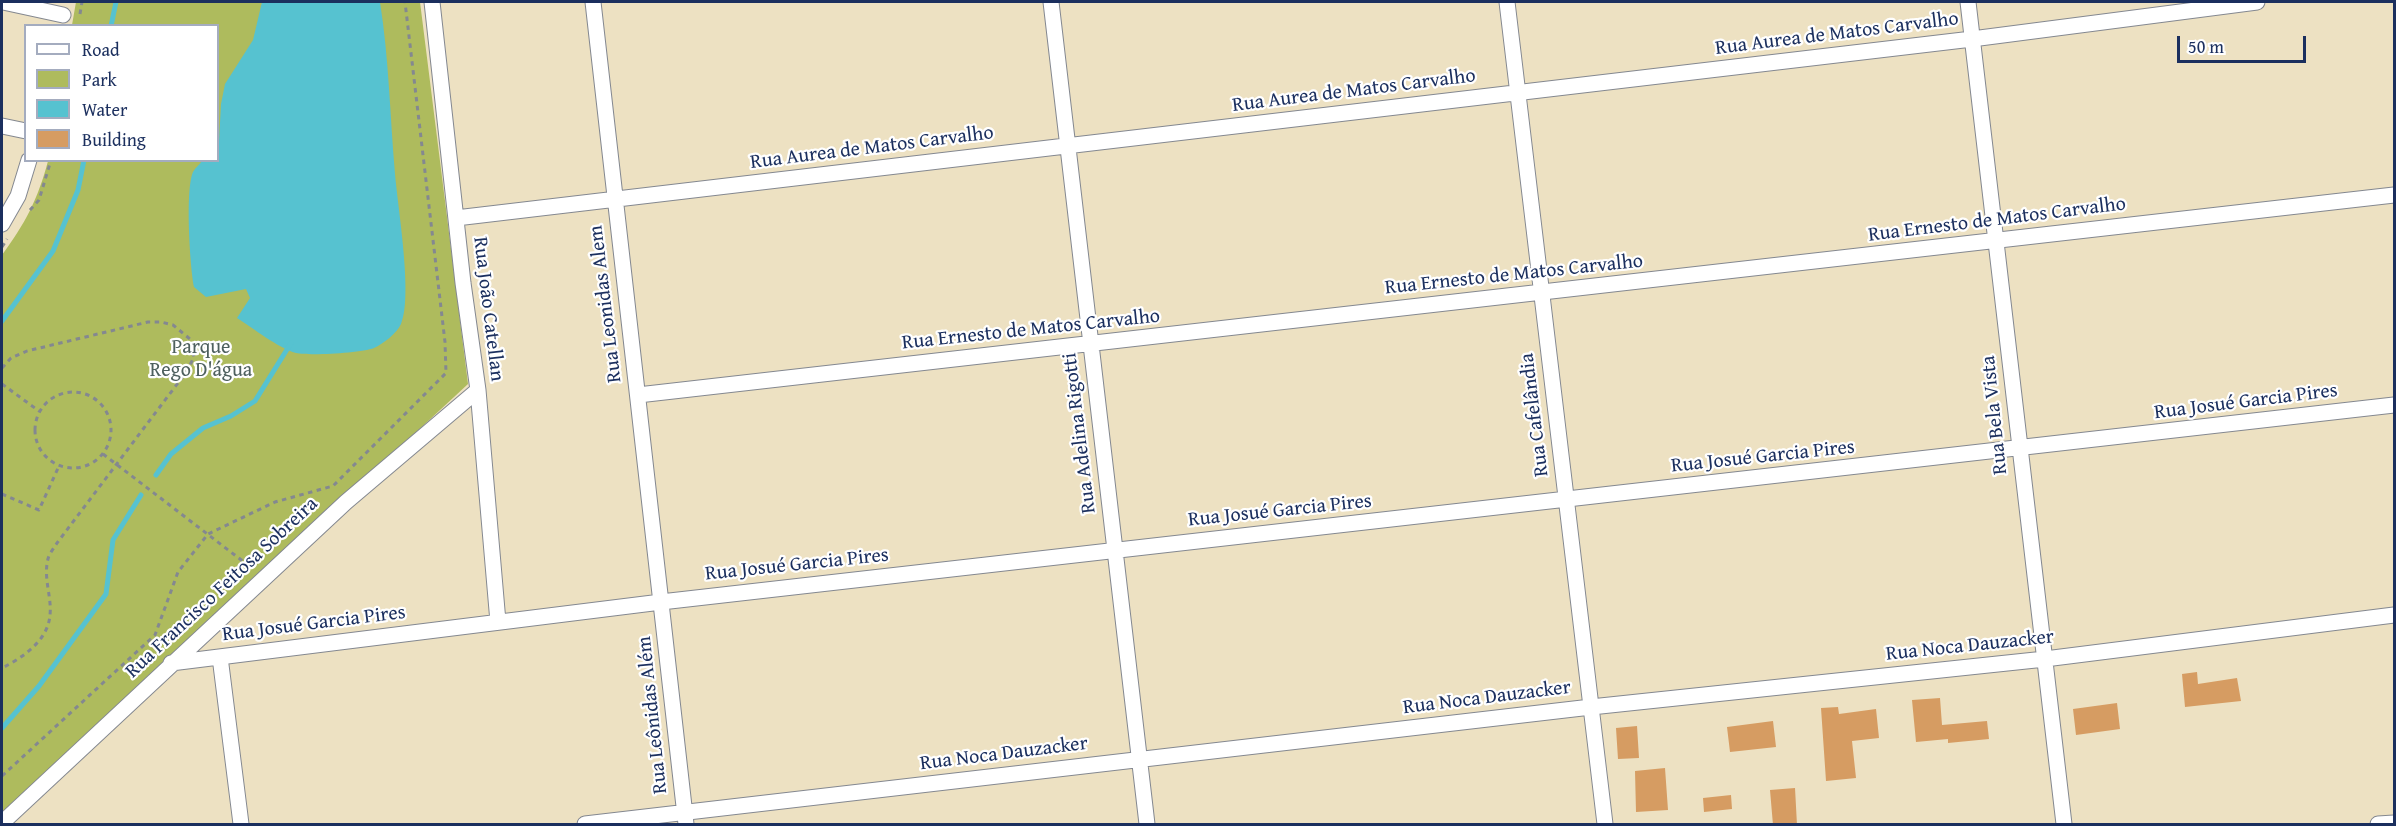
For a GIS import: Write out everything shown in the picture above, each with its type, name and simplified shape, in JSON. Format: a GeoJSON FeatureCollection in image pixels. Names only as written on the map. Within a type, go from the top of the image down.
{"type":"FeatureCollection","features":[{"type":"Feature","properties":{"kind":"street"},"geometry":{"type":"LineString","coordinates":[[3,2],[64,14]]}},
{"type":"Feature","properties":{"kind":"street","name":"Rua João Catellan"},"geometry":{"type":"LineString","coordinates":[[432,2],[478,390],[498,622]]}},
{"type":"Feature","properties":{"kind":"street","name":"Rua Leonidas Alem"},"geometry":{"type":"LineString","coordinates":[[593,2],[661,602]]}},
{"type":"Feature","properties":{"kind":"street","name":"Rua Adelina Rigotti"},"geometry":{"type":"LineString","coordinates":[[1051,2],[1146,825]]}},
{"type":"Feature","properties":{"kind":"street","name":"Rua Cafelândia"},"geometry":{"type":"LineString","coordinates":[[1507,2],[1605,825]]}},
{"type":"Feature","properties":{"kind":"street","name":"Rua Bela Vista"},"geometry":{"type":"LineString","coordinates":[[1968,2],[2064,825]]}},
{"type":"Feature","properties":{"kind":"street","name":"Rua Aurea de Matos Carvalho"},"geometry":{"type":"LineString","coordinates":[[456,219],[1972,39],[2258,2]]}},
{"type":"Feature","properties":{"kind":"street"},"geometry":{"type":"LineString","coordinates":[[2,126],[24,131]]}},
{"type":"Feature","properties":{"kind":"street"},"geometry":{"type":"LineString","coordinates":[[2,224],[18,196],[28,162]]}},
{"type":"Feature","properties":{"kind":"street","name":"Rua Ernesto de Matos Carvalho"},"geometry":{"type":"LineString","coordinates":[[638,395],[2394,195]]}},
{"type":"Feature","properties":{"kind":"street","name":"Rua Francisco Feitosa Sobreira"},"geometry":{"type":"LineString","coordinates":[[2,824],[171,663],[346,502],[478,390]]}},
{"type":"Feature","properties":{"kind":"street","name":"Rua Josué Garcia Pires"},"geometry":{"type":"LineString","coordinates":[[171,663],[661,602],[1567,501],[2394,405]]}},
{"type":"Feature","properties":{"kind":"street","name":"Rua Leônidas Além"},"geometry":{"type":"LineString","coordinates":[[661,602],[686,818]]}},
{"type":"Feature","properties":{"kind":"street","name":"Rua Noca Dauzacker"},"geometry":{"type":"LineString","coordinates":[[585,825],[686,818],[1139,760],[1591,707],[2045,659],[2394,615]]}},
{"type":"Feature","properties":{"kind":"street"},"geometry":{"type":"LineString","coordinates":[[220,657],[241,825]]}},
{"type":"Feature","properties":{"kind":"street"},"geometry":{"type":"LineString","coordinates":[[2378,825],[2394,823]]}},
{"type":"Feature","properties":{"kind":"path"},"geometry":{"type":"LineString","coordinates":[[2,776],[155,635],[178,572],[208,534],[275,502],[333,486],[446,373],[445,342],[405,2]]}},
{"type":"Feature","properties":{"kind":"path"},"geometry":{"type":"LineString","coordinates":[[2,368],[11,358],[27,351],[148,322],[173,325],[190,339],[194,352],[192,363],[57,543],[48,559],[47,582],[51,616],[42,637],[22,658],[2,668]]}},
{"type":"Feature","properties":{"kind":"path"},"geometry":{"type":"LineString","coordinates":[[2,384],[39,411]]}},
{"type":"Feature","properties":{"kind":"path"},"geometry":{"type":"LineString","coordinates":[[64,393],[86,393],[108,416],[109,440],[103,454],[84,466],[74,468],[59,466],[47,457],[38,445],[36,426],[39,411],[64,393]]}},
{"type":"Feature","properties":{"kind":"path"},"geometry":{"type":"LineString","coordinates":[[103,454],[264,577]]}},
{"type":"Feature","properties":{"kind":"path"},"geometry":{"type":"LineString","coordinates":[[2,494],[39,510],[59,466]]}},
{"type":"Feature","properties":{"kind":"green space","name":"Parque Rego D'água"},"geometry":{"type":"Polygon","coordinates":[[[76,2],[420,2],[468,384],[2,817],[2,255],[30,211],[48,162],[219,162],[219,24],[72,24],[76,2]]]}},
{"type":"Feature","properties":{"kind":"water"},"geometry":{"type":"Polygon","coordinates":[[[262,2],[380,2],[406,294],[401,324],[389,338],[374,348],[335,354],[296,353],[237,318],[250,298],[246,289],[206,297],[194,287],[189,228],[189,195],[193,172],[201,162],[219,162],[221,104],[225,84],[253,40],[262,2]]]}},
{"type":"Feature","properties":{"kind":"building"},"geometry":{"type":"Polygon","coordinates":[[[2197,672],[2198,684],[2237,678],[2241,701],[2185,707],[2182,674],[2197,672]]]}},
{"type":"Feature","properties":{"kind":"building"},"geometry":{"type":"Polygon","coordinates":[[[1940,698],[1942,725],[1987,721],[1989,739],[1948,743],[1948,739],[1916,742],[1912,700],[1940,698]]]}},
{"type":"Feature","properties":{"kind":"building"},"geometry":{"type":"Polygon","coordinates":[[[2117,703],[2120,729],[2076,735],[2073,709],[2117,703]]]}},
{"type":"Feature","properties":{"kind":"building"},"geometry":{"type":"Polygon","coordinates":[[[1838,707],[1839,714],[1876,709],[1879,738],[1852,741],[1856,778],[1826,781],[1821,708],[1838,707]]]}},
{"type":"Feature","properties":{"kind":"building"},"geometry":{"type":"Polygon","coordinates":[[[1773,721],[1776,747],[1730,752],[1727,727],[1773,721]]]}},
{"type":"Feature","properties":{"kind":"building"},"geometry":{"type":"Polygon","coordinates":[[[1637,726],[1639,758],[1618,759],[1616,728],[1637,726]]]}},
{"type":"Feature","properties":{"kind":"building"},"geometry":{"type":"Polygon","coordinates":[[[1665,768],[1668,810],[1636,812],[1635,771],[1665,768]]]}},
{"type":"Feature","properties":{"kind":"building"},"geometry":{"type":"Polygon","coordinates":[[[1795,788],[1797,825],[1773,825],[1770,790],[1795,788]]]}},
{"type":"Feature","properties":{"kind":"building"},"geometry":{"type":"Polygon","coordinates":[[[1731,795],[1732,809],[1704,812],[1703,798],[1731,795]]]}},
{"type":"Feature","properties":{"kind":"waterway"},"geometry":{"type":"LineString","coordinates":[[111,24],[116,2]]}},
{"type":"Feature","properties":{"kind":"waterway"},"geometry":{"type":"LineString","coordinates":[[2,321],[53,251],[78,190],[84,162]]}},
{"type":"Feature","properties":{"kind":"waterway"},"geometry":{"type":"LineString","coordinates":[[156,475],[171,454],[203,428],[231,416],[255,401],[291,343]]}},
{"type":"Feature","properties":{"kind":"waterway"},"geometry":{"type":"LineString","coordinates":[[2,728],[39,686],[106,594],[113,540],[141,495]]}}]}
